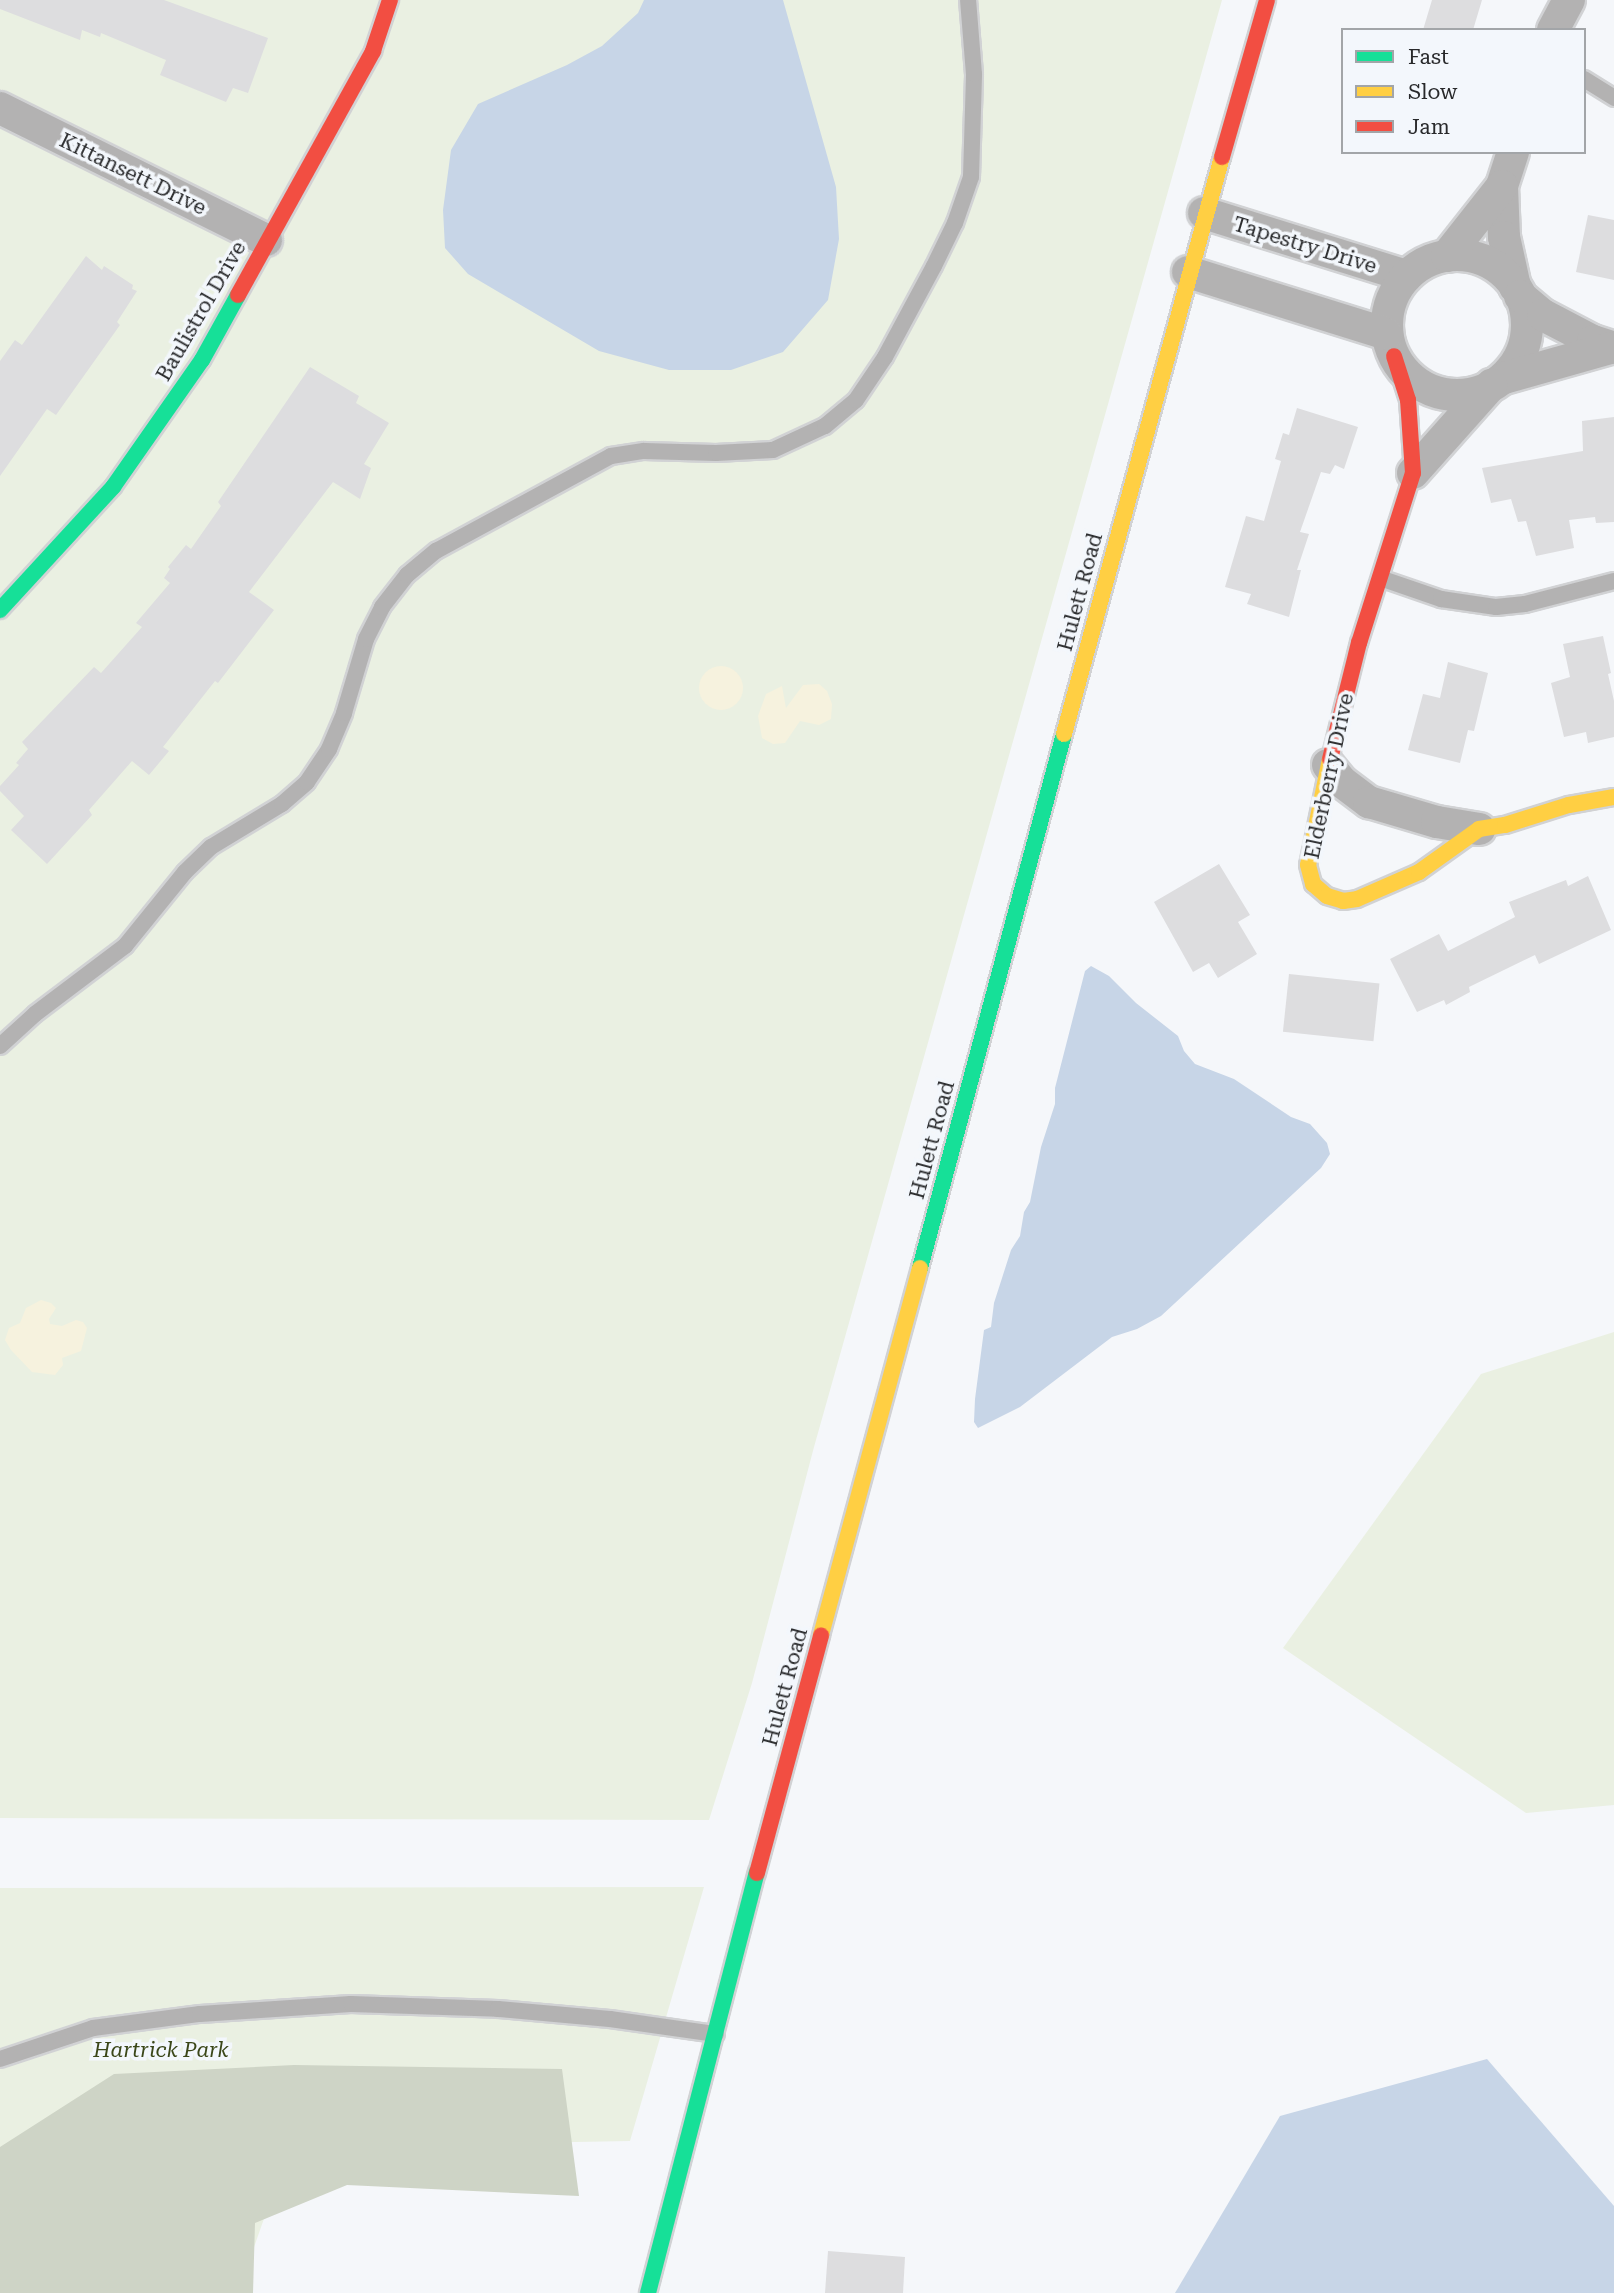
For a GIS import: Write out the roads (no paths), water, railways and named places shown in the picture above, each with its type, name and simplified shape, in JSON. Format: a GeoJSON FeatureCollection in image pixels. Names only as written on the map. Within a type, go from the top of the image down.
{"type":"FeatureCollection","features":[{"type":"Feature","properties":{"kind":"street","name":"Baulistrol Drive"},"geometry":{"type":"LineString","coordinates":[[0,610],[113,487],[202,360],[373,51],[390,0]]}},
{"type":"Feature","properties":{"kind":"street","name":"Hulett Road"},"geometry":{"type":"LineString","coordinates":[[648,2293],[1188,272],[1267,0]]}},
{"type":"Feature","properties":{"kind":"street"},"geometry":{"type":"LineString","coordinates":[[1554,28],[1569,0]]}},
{"type":"Feature","properties":{"kind":"street","name":"Kittansett Drive"},"geometry":{"type":"LineString","coordinates":[[0,108],[267,240]]}},
{"type":"Feature","properties":{"kind":"street"},"geometry":{"type":"LineString","coordinates":[[1188,272],[1390,345],[1406,374],[1438,393],[1460,396],[1482,391],[1498,381],[1518,360],[1525,342],[1527,320],[1504,237],[1502,186],[1512,154]]}},
{"type":"Feature","properties":{"kind":"street"},"geometry":{"type":"LineString","coordinates":[[1447,256],[1502,186]]}},
{"type":"Feature","properties":{"kind":"street","name":"Tapestry Drive"},"geometry":{"type":"LineString","coordinates":[[1204,213],[1406,276],[1394,293],[1388,312],[1390,345]]}},
{"type":"Feature","properties":{"kind":"street"},"geometry":{"type":"LineString","coordinates":[[1406,276],[1424,263],[1447,256],[1472,256],[1492,264],[1543,315],[1612,348]]}},
{"type":"Feature","properties":{"kind":"street","name":"Elderberry Drive"},"geometry":{"type":"LineString","coordinates":[[1390,345],[1408,400],[1413,473],[1359,643],[1328,765],[1310,841],[1308,865],[1313,884],[1327,896],[1350,900],[1377,892],[1419,872],[1479,829],[1505,825],[1569,805],[1614,797]]}},
{"type":"Feature","properties":{"kind":"street"},"geometry":{"type":"LineString","coordinates":[[1498,381],[1612,348]]}},
{"type":"Feature","properties":{"kind":"street","name":"Elderberry Drive"},"geometry":{"type":"LineString","coordinates":[[1413,473],[1498,381]]}},
{"type":"Feature","properties":{"kind":"street"},"geometry":{"type":"LineString","coordinates":[[1328,765],[1342,782],[1369,802],[1425,819],[1479,829]]}},
{"type":"Feature","properties":{"kind":"lane"},"geometry":{"type":"LineString","coordinates":[[0,1046],[35,1014],[125,946],[185,872],[211,847],[282,804],[307,782],[329,749],[344,713],[366,639],[382,607],[407,575],[436,551],[611,456],[643,451],[716,453],[773,450],[825,426],[856,400],[885,357],[929,277],[955,223],[971,177],[975,87],[968,0]]}},
{"type":"Feature","properties":{"kind":"lane"},"geometry":{"type":"LineString","coordinates":[[1586,80],[1614,98]]}},
{"type":"Feature","properties":{"kind":"lane"},"geometry":{"type":"LineString","coordinates":[[1380,578],[1441,599],[1496,607],[1525,604],[1614,581]]}},
{"type":"Feature","properties":{"kind":"lane"},"geometry":{"type":"LineString","coordinates":[[0,2059],[93,2028],[200,2014],[351,2004],[498,2009],[610,2019],[716,2034]]}},
{"type":"Feature","properties":{"kind":"water"},"geometry":{"type":"Polygon","coordinates":[[[644,0],[783,0],[836,187],[839,239],[828,300],[783,352],[731,370],[669,370],[599,351],[468,274],[445,248],[443,210],[451,150],[478,104],[567,65],[602,46],[638,13],[644,0]]]}},
{"type":"Feature","properties":{"kind":"water"},"geometry":{"type":"Polygon","coordinates":[[[1091,966],[1109,976],[1136,1003],[1178,1036],[1184,1051],[1195,1064],[1234,1079],[1291,1117],[1310,1124],[1327,1143],[1330,1154],[1321,1168],[1161,1316],[1137,1329],[1112,1337],[1020,1407],[978,1428],[974,1422],[975,1399],[984,1330],[991,1327],[994,1303],[1011,1250],[1020,1236],[1024,1212],[1030,1202],[1085,971],[1091,966]]]}},
{"type":"Feature","properties":{"kind":"water"},"geometry":{"type":"Polygon","coordinates":[[[1487,2059],[1614,2206],[1614,2293],[1175,2293],[1280,2116],[1487,2059]]]}},
{"type":"Feature","properties":{"kind":"park label","name":"Hartrick Park"},"geometry":{"type":"Point","coordinates":[161,2050]}}]}
